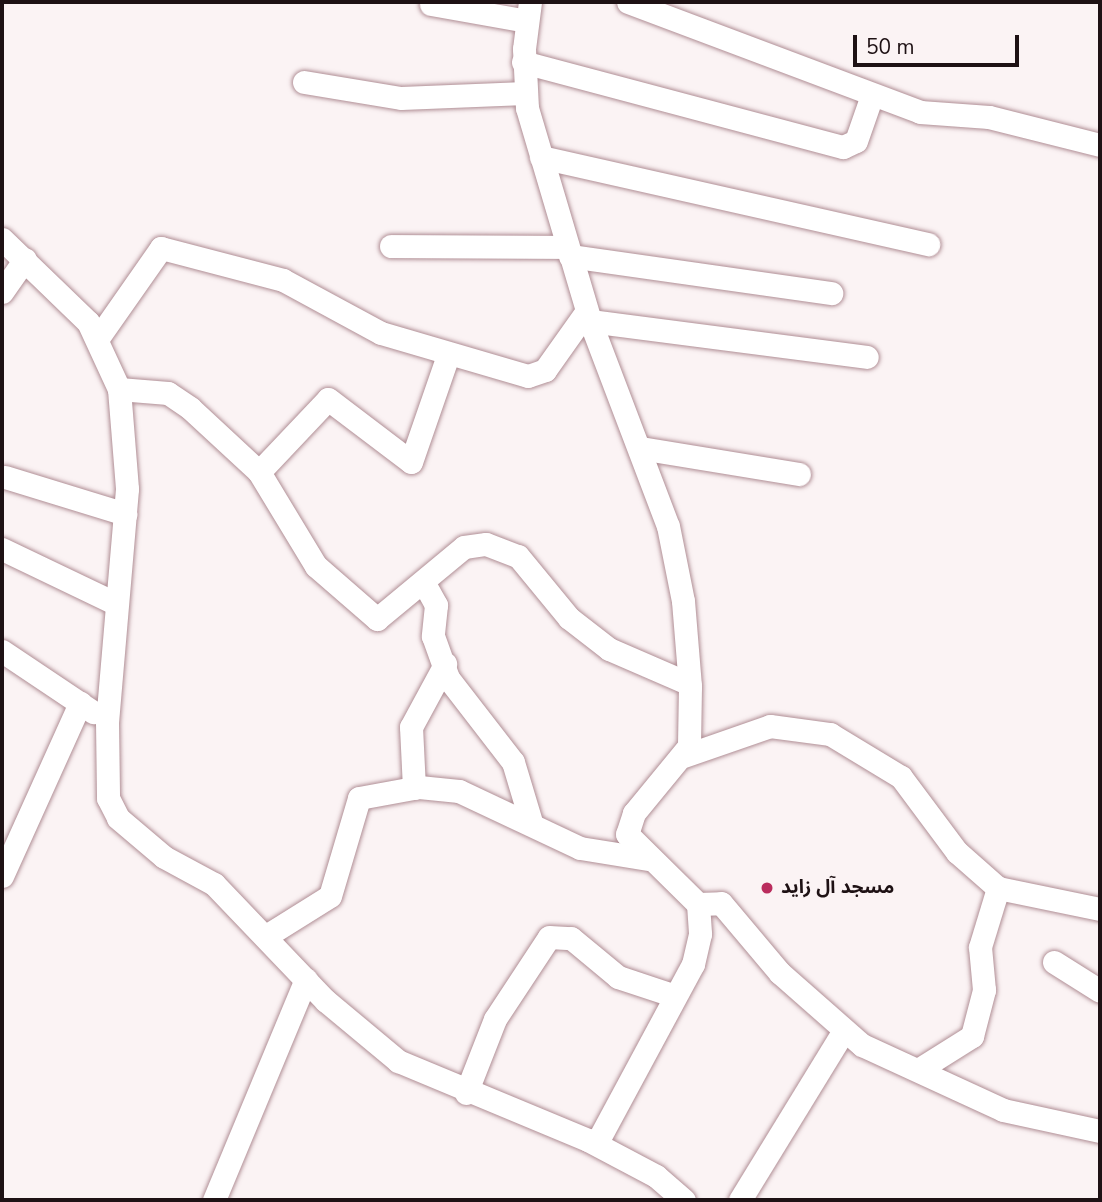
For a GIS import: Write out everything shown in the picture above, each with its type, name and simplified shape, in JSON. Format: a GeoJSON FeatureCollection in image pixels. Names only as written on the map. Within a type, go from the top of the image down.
{"type":"FeatureCollection","features":[{"type":"Feature","properties":{"kind":"street"},"geometry":{"type":"LineString","coordinates":[[628,2],[680,11],[872,95],[920,112],[989,117],[1100,145]]}},
{"type":"Feature","properties":{"kind":"street"},"geometry":{"type":"LineString","coordinates":[[431,4],[529,12],[523,62],[526,93],[541,157],[588,316],[640,448],[677,564],[690,684],[692,736],[684,756],[627,827],[629,841],[698,904],[721,903],[844,1032],[1003,1110],[1100,1130]]}},
{"type":"Feature","properties":{"kind":"street"},"geometry":{"type":"LineString","coordinates":[[523,62],[843,148],[856,141],[872,95]]}},
{"type":"Feature","properties":{"kind":"street"},"geometry":{"type":"LineString","coordinates":[[304,82],[401,98],[526,93]]}},
{"type":"Feature","properties":{"kind":"street"},"geometry":{"type":"LineString","coordinates":[[541,157],[928,244]]}},
{"type":"Feature","properties":{"kind":"street"},"geometry":{"type":"LineString","coordinates":[[2,239],[25,258],[98,338],[119,389],[125,514],[107,722],[108,798],[118,818],[164,857],[214,884],[306,979],[380,1049],[466,1093],[596,1144],[656,1176],[684,1200]]}},
{"type":"Feature","properties":{"kind":"street"},"geometry":{"type":"LineString","coordinates":[[391,246],[568,252],[831,293]]}},
{"type":"Feature","properties":{"kind":"street"},"geometry":{"type":"LineString","coordinates":[[98,338],[156,253],[167,248],[283,279],[381,333],[448,355],[534,375],[545,370],[588,316]]}},
{"type":"Feature","properties":{"kind":"street"},"geometry":{"type":"LineString","coordinates":[[2,292],[25,258]]}},
{"type":"Feature","properties":{"kind":"street"},"geometry":{"type":"LineString","coordinates":[[588,316],[867,357]]}},
{"type":"Feature","properties":{"kind":"street"},"geometry":{"type":"LineString","coordinates":[[259,472],[328,399],[411,462],[448,355]]}},
{"type":"Feature","properties":{"kind":"street"},"geometry":{"type":"LineString","coordinates":[[119,389],[168,393],[259,472],[304,551],[372,616],[384,618],[470,543],[513,553],[569,618],[609,649],[690,684]]}},
{"type":"Feature","properties":{"kind":"street"},"geometry":{"type":"LineString","coordinates":[[640,448],[799,474]]}},
{"type":"Feature","properties":{"kind":"street"},"geometry":{"type":"LineString","coordinates":[[5,477],[125,514]]}},
{"type":"Feature","properties":{"kind":"street"},"geometry":{"type":"LineString","coordinates":[[2,549],[117,604]]}},
{"type":"Feature","properties":{"kind":"street"},"geometry":{"type":"LineString","coordinates":[[425,585],[436,605],[432,636],[466,706],[513,762],[531,822]]}},
{"type":"Feature","properties":{"kind":"street"},"geometry":{"type":"LineString","coordinates":[[2,650],[107,722]]}},
{"type":"Feature","properties":{"kind":"street"},"geometry":{"type":"LineString","coordinates":[[414,788],[411,727],[445,664]]}},
{"type":"Feature","properties":{"kind":"street"},"geometry":{"type":"LineString","coordinates":[[2,876],[80,703]]}},
{"type":"Feature","properties":{"kind":"street"},"geometry":{"type":"LineString","coordinates":[[684,756],[770,726],[830,734],[901,777],[957,852],[998,888],[1100,909]]}},
{"type":"Feature","properties":{"kind":"street"},"geometry":{"type":"LineString","coordinates":[[267,936],[330,896],[359,798],[414,788],[459,791],[531,822],[580,848],[652,860]]}},
{"type":"Feature","properties":{"kind":"street"},"geometry":{"type":"LineString","coordinates":[[918,1070],[972,1036],[984,990],[980,947],[998,888]]}},
{"type":"Feature","properties":{"kind":"street"},"geometry":{"type":"LineString","coordinates":[[596,1144],[676,996],[695,954],[698,904]]}},
{"type":"Feature","properties":{"kind":"street"},"geometry":{"type":"LineString","coordinates":[[466,1093],[495,1019],[549,937],[572,938],[618,977],[676,996]]}},
{"type":"Feature","properties":{"kind":"street"},"geometry":{"type":"LineString","coordinates":[[1054,962],[1100,991]]}},
{"type":"Feature","properties":{"kind":"street"},"geometry":{"type":"LineString","coordinates":[[214,1200],[306,979]]}},
{"type":"Feature","properties":{"kind":"street"},"geometry":{"type":"LineString","coordinates":[[740,1200],[844,1032]]}},
{"type":"Feature","properties":{"kind":"place","name":"مسجد آل زايد"},"geometry":{"type":"Point","coordinates":[767,888]}}]}
